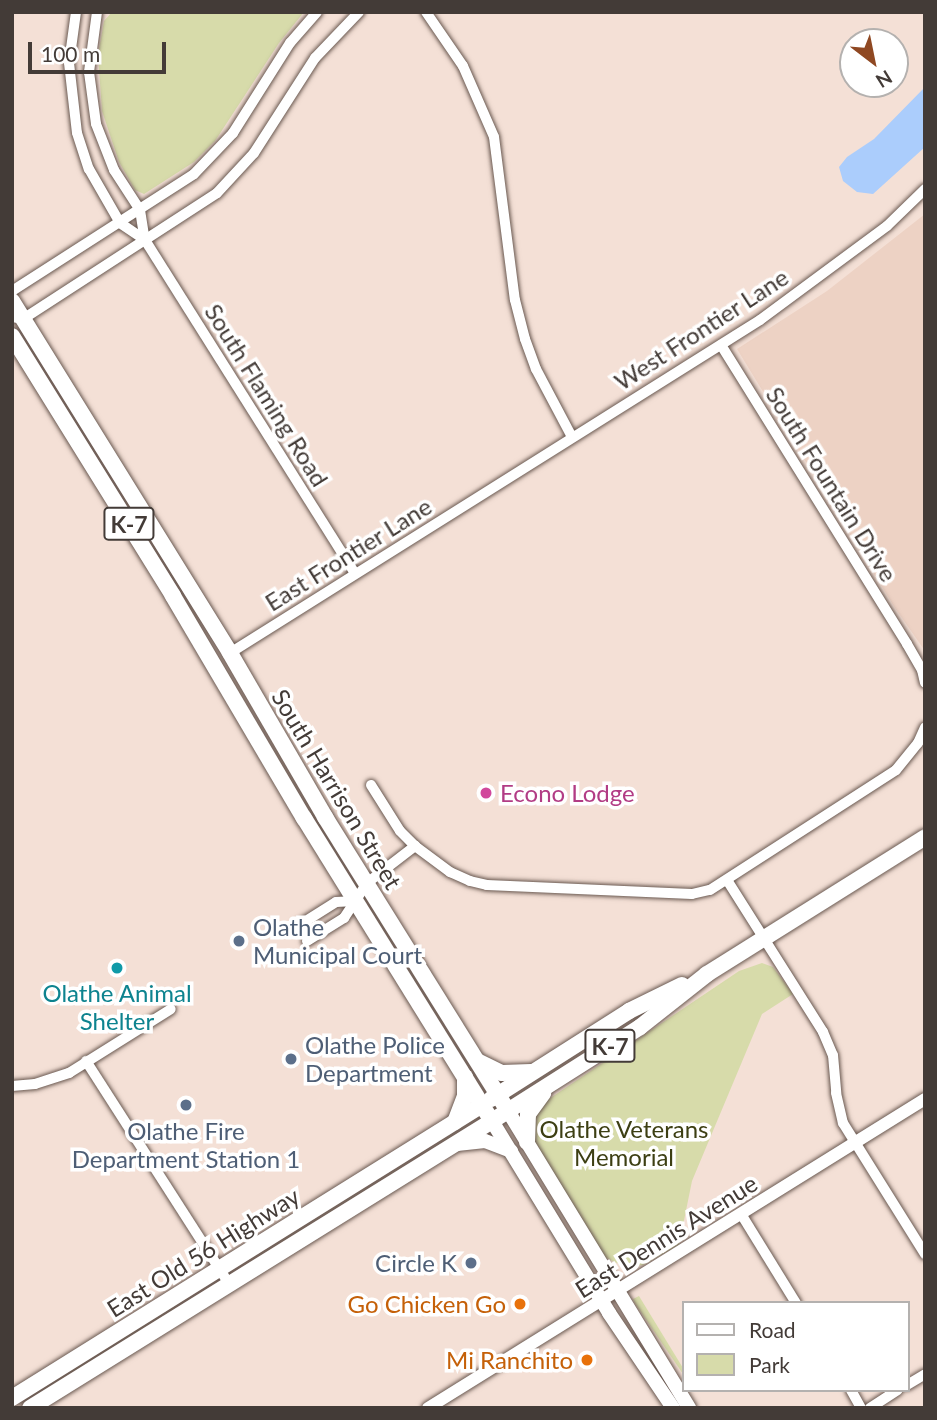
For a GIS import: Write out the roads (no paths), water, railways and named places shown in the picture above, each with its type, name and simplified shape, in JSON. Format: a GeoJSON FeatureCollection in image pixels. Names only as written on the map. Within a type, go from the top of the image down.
{"type":"FeatureCollection","features":[{"type":"Feature","properties":{"kind":"main road","name":"South Harrison Street"},"geometry":{"type":"LineString","coordinates":[[12,301],[18,318],[230,653],[366,883],[689,1408]]}},
{"type":"Feature","properties":{"kind":"main road","name":"South Harrison Street"},"geometry":{"type":"LineString","coordinates":[[12,336],[173,596],[355,901],[602,1300],[673,1408]]}},
{"type":"Feature","properties":{"kind":"main road","name":"K-7"},"geometry":{"type":"LineString","coordinates":[[764,938],[925,837]]}},
{"type":"Feature","properties":{"kind":"main road","name":"East Old 56 Highway"},"geometry":{"type":"LineString","coordinates":[[30,1408],[640,1027],[707,974],[764,938]]}},
{"type":"Feature","properties":{"kind":"main road","name":"East Old 56 Highway"},"geometry":{"type":"LineString","coordinates":[[12,1398],[629,1011],[707,974]]}},
{"type":"Feature","properties":{"kind":"main road"},"geometry":{"type":"LineString","coordinates":[[476,1060],[502,1073],[533,1072]]}},
{"type":"Feature","properties":{"kind":"main road"},"geometry":{"type":"LineString","coordinates":[[455,1122],[465,1096],[465,1077]]}},
{"type":"Feature","properties":{"kind":"main road"},"geometry":{"type":"LineString","coordinates":[[527,1142],[528,1114],[550,1084]]}},
{"type":"Feature","properties":{"kind":"main road"},"geometry":{"type":"LineString","coordinates":[[453,1145],[485,1141],[511,1152]]}},
{"type":"Feature","properties":{"kind":"street"},"geometry":{"type":"LineString","coordinates":[[76,12],[69,63],[71,106],[89,169],[120,223],[145,240]]}},
{"type":"Feature","properties":{"kind":"street"},"geometry":{"type":"LineString","coordinates":[[97,12],[89,72],[96,124],[114,170],[140,210],[145,240]]}},
{"type":"Feature","properties":{"kind":"street"},"geometry":{"type":"LineString","coordinates":[[12,291],[194,174],[233,133],[290,43],[317,12]]}},
{"type":"Feature","properties":{"kind":"street"},"geometry":{"type":"LineString","coordinates":[[18,318],[193,211],[230,181],[254,153],[314,58],[359,12]]}},
{"type":"Feature","properties":{"kind":"street"},"geometry":{"type":"LineString","coordinates":[[426,12],[463,66],[494,137],[515,300],[525,339],[536,369],[572,437]]}},
{"type":"Feature","properties":{"kind":"street","name":"West Frontier Lane"},"geometry":{"type":"LineString","coordinates":[[489,490],[760,320],[887,226],[925,189]]}},
{"type":"Feature","properties":{"kind":"street","name":"South Flaming Road"},"geometry":{"type":"LineString","coordinates":[[145,240],[355,573]]}},
{"type":"Feature","properties":{"kind":"street","name":"South Fountain Drive"},"geometry":{"type":"LineString","coordinates":[[721,345],[922,670],[925,683]]}},
{"type":"Feature","properties":{"kind":"street","name":"East Frontier Lane"},"geometry":{"type":"LineString","coordinates":[[230,653],[489,490]]}},
{"type":"Feature","properties":{"kind":"street"},"geometry":{"type":"LineString","coordinates":[[371,785],[400,831],[415,846],[450,872],[470,881],[487,886],[692,894],[710,890],[727,880],[896,770],[918,743],[925,727]]}},
{"type":"Feature","properties":{"kind":"street"},"geometry":{"type":"LineString","coordinates":[[307,941],[344,918],[366,883],[415,846]]}},
{"type":"Feature","properties":{"kind":"street"},"geometry":{"type":"LineString","coordinates":[[727,880],[830,1046],[839,1109],[855,1143],[925,1254]]}},
{"type":"Feature","properties":{"kind":"street"},"geometry":{"type":"LineString","coordinates":[[298,926],[336,902],[355,901]]}},
{"type":"Feature","properties":{"kind":"street"},"geometry":{"type":"LineString","coordinates":[[12,1086],[54,1079],[69,1073],[171,1009]]}},
{"type":"Feature","properties":{"kind":"street"},"geometry":{"type":"LineString","coordinates":[[86,1062],[229,1284]]}},
{"type":"Feature","properties":{"kind":"street","name":"East Dennis Avenue"},"geometry":{"type":"LineString","coordinates":[[428,1408],[925,1099]]}},
{"type":"Feature","properties":{"kind":"street"},"geometry":{"type":"LineString","coordinates":[[741,1214],[795,1301]]}},
{"type":"Feature","properties":{"kind":"street"},"geometry":{"type":"LineString","coordinates":[[909,1384],[925,1374]]}},
{"type":"Feature","properties":{"kind":"street"},"geometry":{"type":"LineString","coordinates":[[851,1392],[861,1408]]}},
{"type":"Feature","properties":{"kind":"street"},"geometry":{"type":"LineString","coordinates":[[870,1408],[895,1392]]}},
{"type":"Feature","properties":{"kind":"water"},"geometry":{"type":"Polygon","coordinates":[[[925,87],[925,147],[873,194],[857,192],[843,181],[839,167],[847,157],[874,139],[925,87]]]}},
{"type":"Feature","properties":{"kind":"place","name":"Econo Lodge"},"geometry":{"type":"Point","coordinates":[486,793]}},
{"type":"Feature","properties":{"kind":"place","name":"Olathe Municipal Court"},"geometry":{"type":"Point","coordinates":[239,941]}},
{"type":"Feature","properties":{"kind":"place","name":"Olathe Animal Shelter"},"geometry":{"type":"Point","coordinates":[117,968]}},
{"type":"Feature","properties":{"kind":"place","name":"Olathe Police Department"},"geometry":{"type":"Point","coordinates":[291,1059]}},
{"type":"Feature","properties":{"kind":"place","name":"Olathe Fire Department Station 1"},"geometry":{"type":"Point","coordinates":[186,1105]}},
{"type":"Feature","properties":{"kind":"place","name":"Circle K"},"geometry":{"type":"Point","coordinates":[471,1263]}},
{"type":"Feature","properties":{"kind":"place","name":"Go Chicken Go"},"geometry":{"type":"Point","coordinates":[520,1304]}},
{"type":"Feature","properties":{"kind":"place","name":"Mi Ranchito"},"geometry":{"type":"Point","coordinates":[587,1360]}},
{"type":"Feature","properties":{"kind":"park label","name":"Olathe Veterans Memorial"},"geometry":{"type":"Point","coordinates":[624,1143]}}]}
